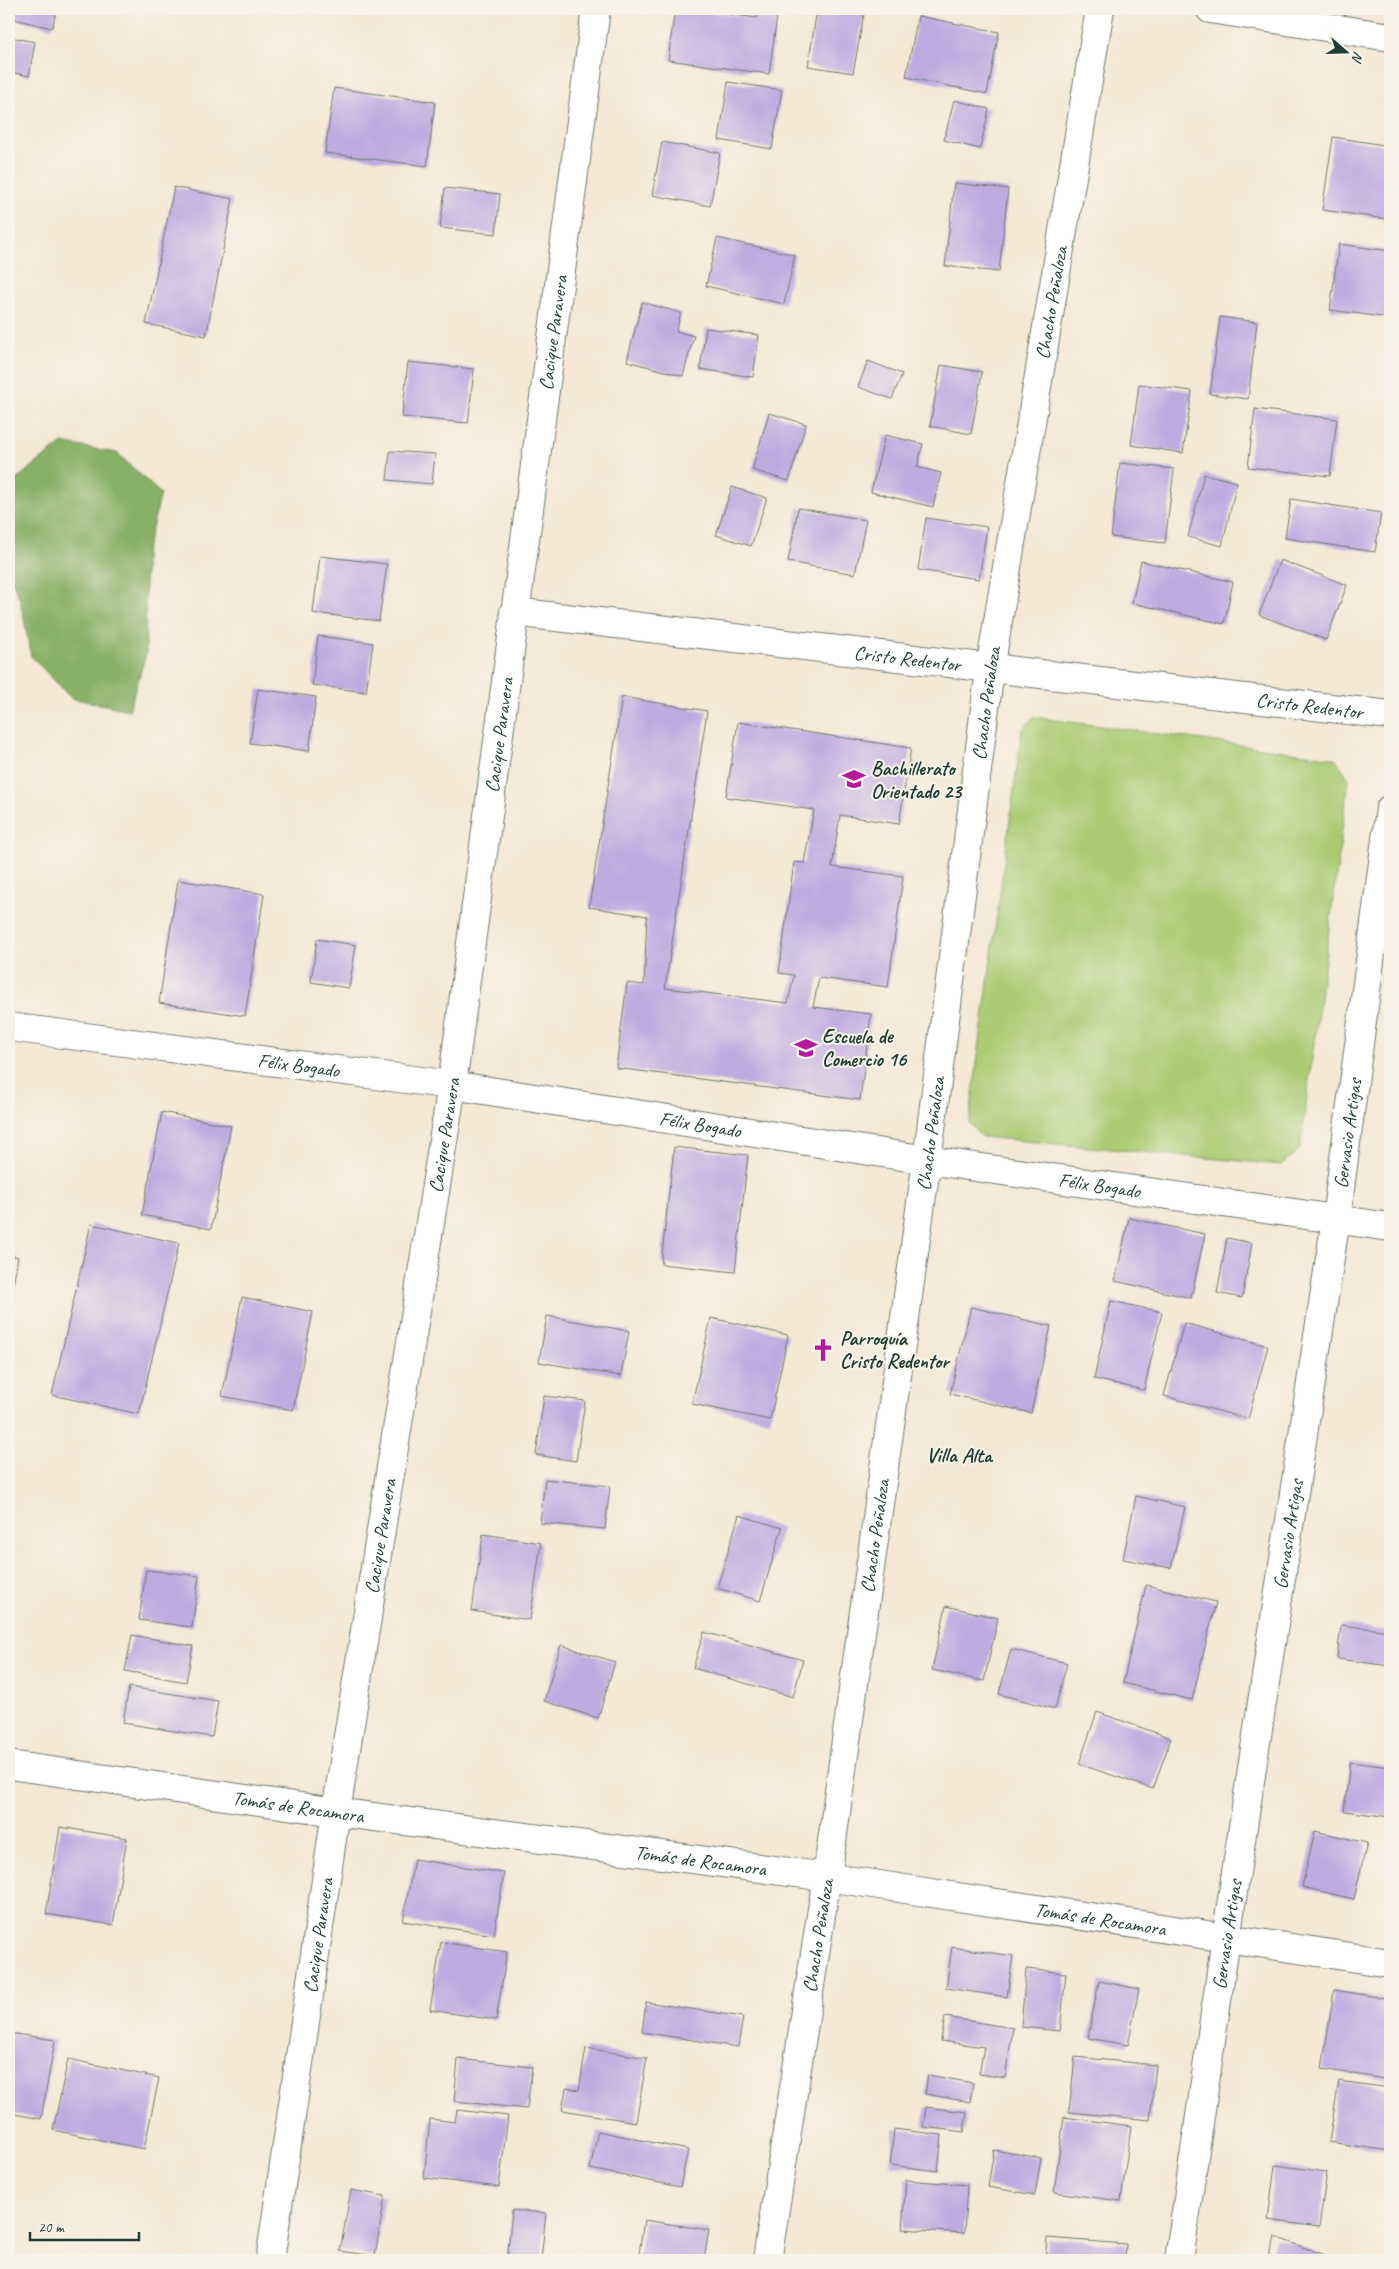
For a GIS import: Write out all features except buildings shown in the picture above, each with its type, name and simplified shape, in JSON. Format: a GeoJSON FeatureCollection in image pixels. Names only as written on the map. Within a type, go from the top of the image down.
{"type":"FeatureCollection","features":[{"type":"Feature","properties":{"kind":"street","name":"Cacique Paravera"},"geometry":{"type":"LineString","coordinates":[[270,2260],[336,1812],[452,1084],[596,9]]}},
{"type":"Feature","properties":{"kind":"street","name":"Chacho Peñaloza"},"geometry":{"type":"LineString","coordinates":[[766,2260],[827,1877],[927,1160],[990,669],[1100,9]]}},
{"type":"Feature","properties":{"kind":"street"},"geometry":{"type":"LineString","coordinates":[[1210,9],[1390,36]]}},
{"type":"Feature","properties":{"kind":"street","name":"Cristo Redentor"},"geometry":{"type":"LineString","coordinates":[[514,612],[990,669],[1390,714]]}},
{"type":"Feature","properties":{"kind":"street","name":"Gervasio Artigas"},"geometry":{"type":"LineString","coordinates":[[1180,2260],[1226,1938],[1336,1219],[1390,808]]}},
{"type":"Feature","properties":{"kind":"street","name":"Félix Bogado"},"geometry":{"type":"LineString","coordinates":[[9,1027],[452,1084],[927,1160],[1390,1227]]}},
{"type":"Feature","properties":{"kind":"street","name":"Tomás de Rocamora"},"geometry":{"type":"LineString","coordinates":[[9,1765],[336,1812],[827,1877],[1390,1963]]}},
{"type":"Feature","properties":{"kind":"green space"},"geometry":{"type":"Polygon","coordinates":[[[62,443],[117,453],[161,494],[145,554],[146,654],[129,710],[71,698],[31,656],[20,599],[9,574],[9,494],[14,481],[62,443]]]}},
{"type":"Feature","properties":{"kind":"green space"},"geometry":{"type":"Polygon","coordinates":[[[1034,717],[1335,758],[1349,779],[1300,1149],[1281,1165],[982,1137],[969,1123],[1022,730],[1034,717]]]}},
{"type":"Feature","properties":{"kind":"place","name":"Bachillerato Orientado 23"},"geometry":{"type":"Point","coordinates":[854,779]}},
{"type":"Feature","properties":{"kind":"place","name":"Escuela de Comercio 16"},"geometry":{"type":"Point","coordinates":[806,1048]}},
{"type":"Feature","properties":{"kind":"place","name":"Parroquía Cristo Redentor"},"geometry":{"type":"Point","coordinates":[823,1350]}},
{"type":"Feature","properties":{"kind":"district","name":"Villa Alta"},"geometry":{"type":"Point","coordinates":[959,1455]}}]}
